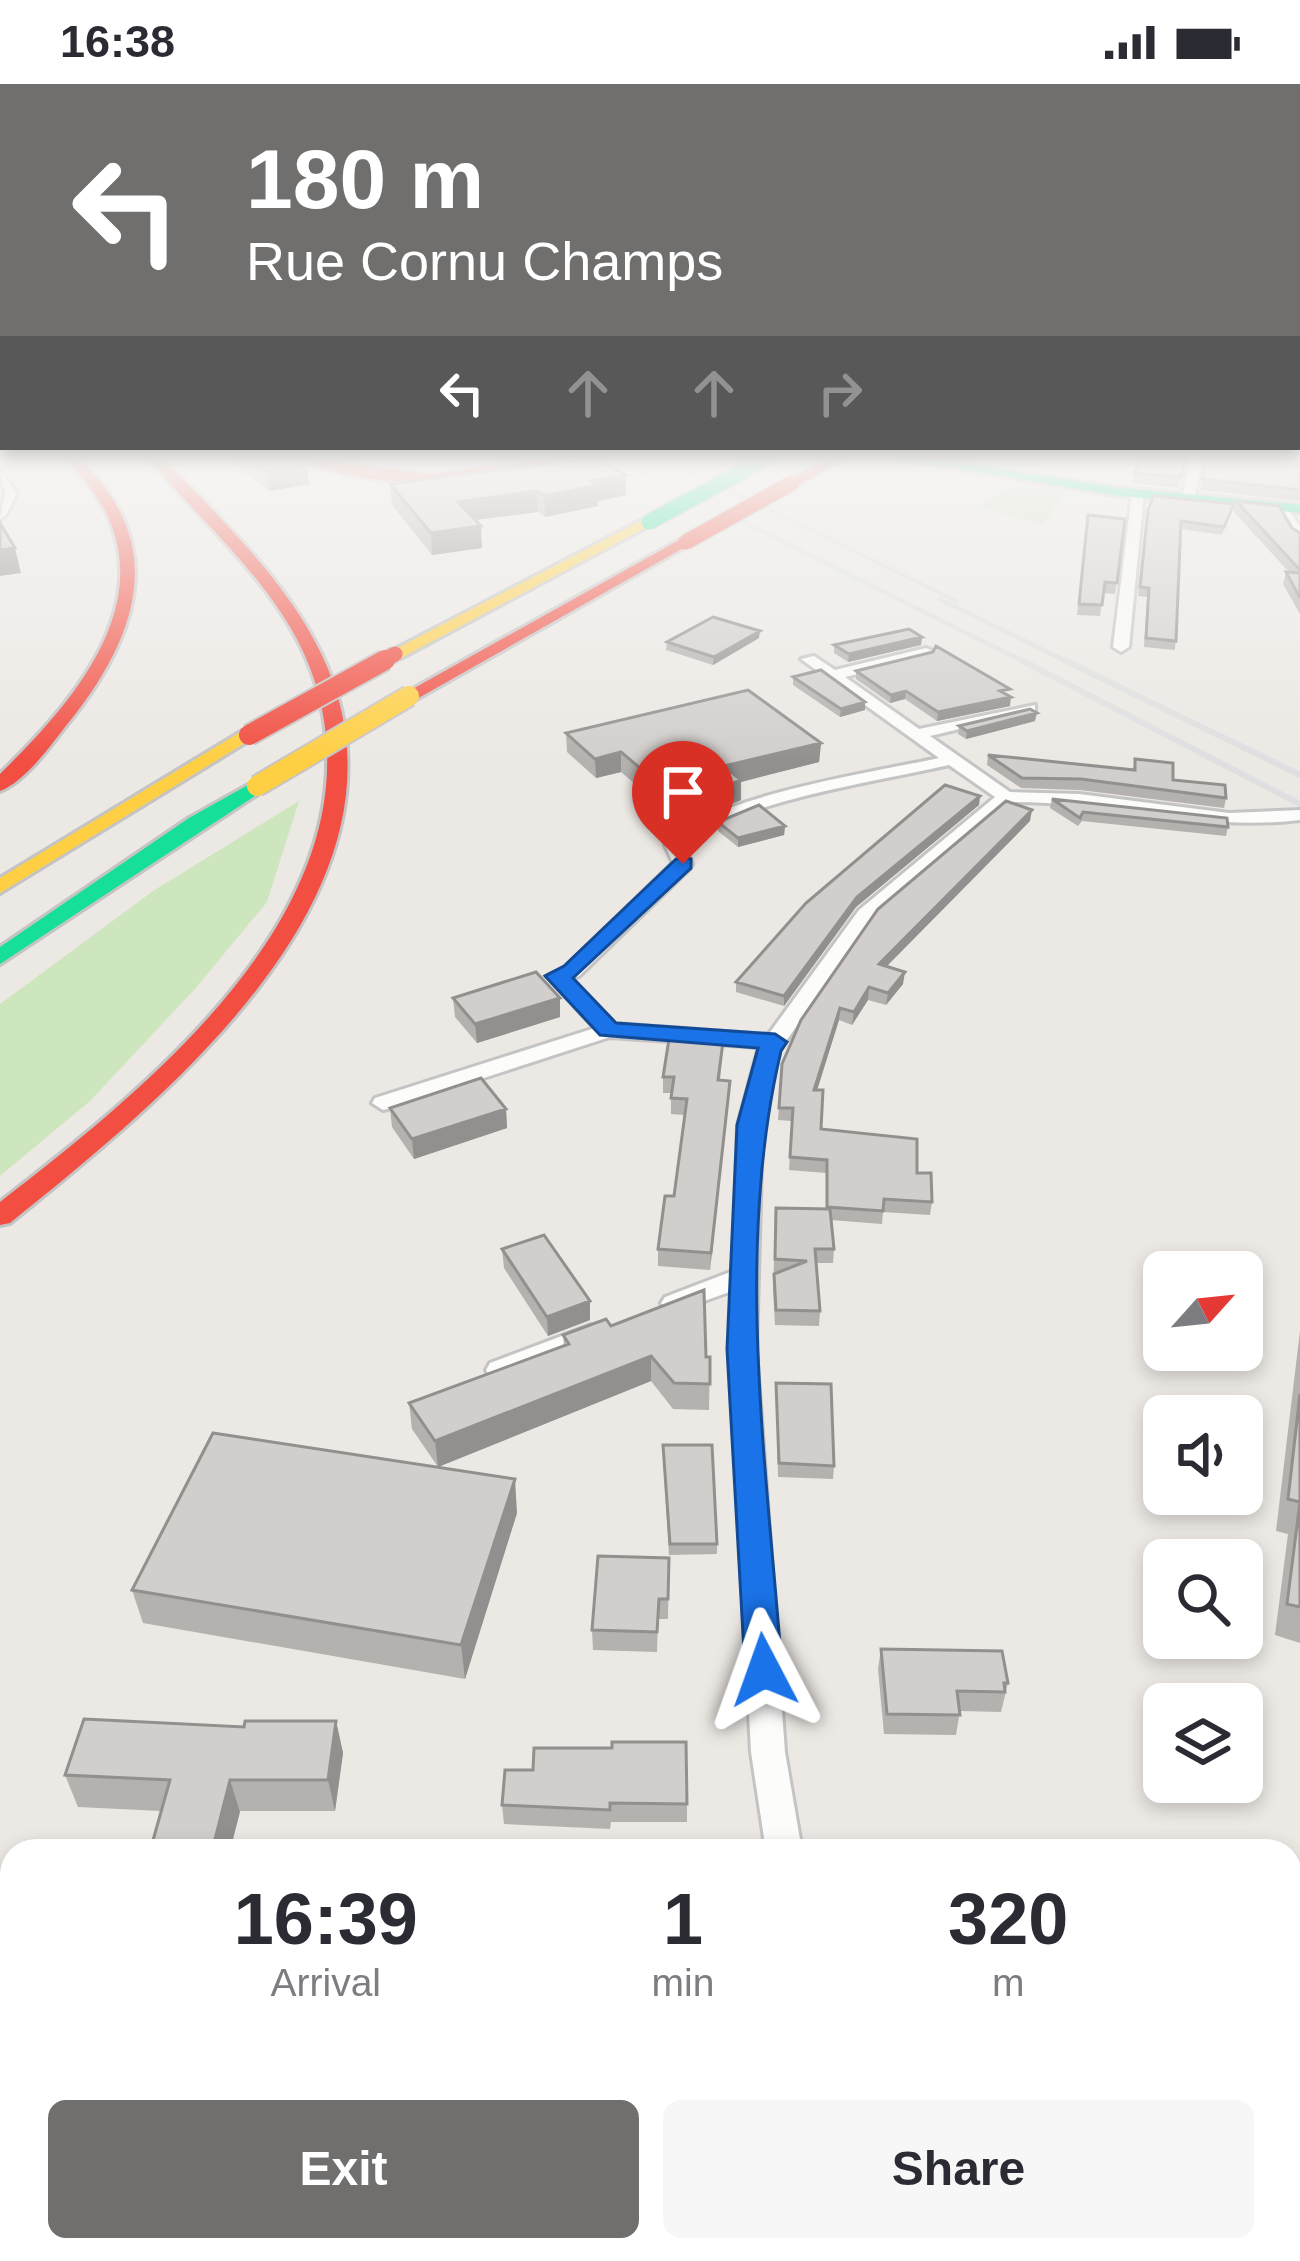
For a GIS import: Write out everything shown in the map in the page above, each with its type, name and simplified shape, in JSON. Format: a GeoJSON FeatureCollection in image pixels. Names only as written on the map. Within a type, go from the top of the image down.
{"type":"FeatureCollection","features":[{"type":"Feature","properties":{"kind":"main road"},"geometry":{"type":"LineString","coordinates":[[0,785],[62,722],[98,671],[118,630],[128,583],[126,558]]}},
{"type":"Feature","properties":{"kind":"main road"},"geometry":{"type":"LineString","coordinates":[[0,1216],[127,1116],[238,999],[306,894],[327,842],[340,778],[335,717],[316,664],[276,602],[239,558]]}},
{"type":"Feature","properties":{"kind":"main road"},"geometry":{"type":"LineString","coordinates":[[0,887],[249,735],[581,558]]}},
{"type":"Feature","properties":{"kind":"main road"},"geometry":{"type":"LineString","coordinates":[[0,957],[196,822],[658,558]]}},
{"type":"Feature","properties":{"kind":"street"},"geometry":{"type":"LineString","coordinates":[[1121,647],[1131,558]]}},
{"type":"Feature","properties":{"kind":"street"},"geometry":{"type":"LineString","coordinates":[[831,676],[926,653]]}},
{"type":"Feature","properties":{"kind":"street"},"geometry":{"type":"LineString","coordinates":[[809,659],[1006,797],[1096,801],[1255,820],[1296,818]]}},
{"type":"Feature","properties":{"kind":"street"},"geometry":{"type":"LineString","coordinates":[[918,734],[1029,708]]}},
{"type":"Feature","properties":{"kind":"street"},"geometry":{"type":"LineString","coordinates":[[609,1030],[557,976],[572,971],[683,864],[674,844],[695,828],[769,802],[950,760]]}},
{"type":"Feature","properties":{"kind":"street"},"geometry":{"type":"LineString","coordinates":[[782,1839],[768,1752],[742,1349],[750,1125],[768,1051],[866,914],[1006,797]]}},
{"type":"Feature","properties":{"kind":"street"},"geometry":{"type":"LineString","coordinates":[[383,1102],[609,1030],[775,1042]]}},
{"type":"Feature","properties":{"kind":"street"},"geometry":{"type":"LineString","coordinates":[[656,1310],[745,1276]]}},
{"type":"Feature","properties":{"kind":"street"},"geometry":{"type":"LineString","coordinates":[[500,1370],[611,1327]]}},
{"type":"Feature","properties":{"kind":"green space"},"geometry":{"type":"Polygon","coordinates":[[[299,801],[267,902],[194,990],[90,1101],[0,1176],[0,1004],[153,891],[299,801]]]}},
{"type":"Feature","properties":{"kind":"building"},"geometry":{"type":"Polygon","coordinates":[[[1084,558],[1120,558],[1117,583],[1105,582],[1102,605],[1079,604],[1084,558]]]}},
{"type":"Feature","properties":{"kind":"building"},"geometry":{"type":"Polygon","coordinates":[[[1143,558],[1179,558],[1176,641],[1146,638],[1149,588],[1140,587],[1143,558]]]}},
{"type":"Feature","properties":{"kind":"building"},"geometry":{"type":"Polygon","coordinates":[[[1286,572],[1300,573],[1300,598],[1286,572]]]}},
{"type":"Feature","properties":{"kind":"building"},"geometry":{"type":"Polygon","coordinates":[[[713,617],[760,631],[714,657],[667,642],[713,617]]]}},
{"type":"Feature","properties":{"kind":"building"},"geometry":{"type":"Polygon","coordinates":[[[909,629],[922,637],[849,654],[834,645],[909,629]]]}},
{"type":"Feature","properties":{"kind":"building"},"geometry":{"type":"Polygon","coordinates":[[[936,646],[1010,689],[1000,691],[1011,697],[938,712],[906,691],[891,695],[856,671],[933,652],[936,646]]]}},
{"type":"Feature","properties":{"kind":"building"},"geometry":{"type":"Polygon","coordinates":[[[821,670],[865,702],[841,709],[793,677],[821,670]]]}},
{"type":"Feature","properties":{"kind":"building"},"geometry":{"type":"Polygon","coordinates":[[[748,690],[821,743],[724,766],[741,780],[701,796],[695,791],[674,797],[621,752],[595,759],[566,733],[748,690]]]}},
{"type":"Feature","properties":{"kind":"building"},"geometry":{"type":"Polygon","coordinates":[[[1030,709],[1037,713],[967,731],[959,726],[1030,709]]]}},
{"type":"Feature","properties":{"kind":"building"},"geometry":{"type":"Polygon","coordinates":[[[988,755],[1135,770],[1135,759],[1173,763],[1173,780],[1225,785],[1226,798],[1081,779],[1022,778],[988,755]]]}},
{"type":"Feature","properties":{"kind":"building"},"geometry":{"type":"Polygon","coordinates":[[[945,785],[980,796],[857,897],[784,996],[736,982],[806,903],[945,785]]]}},
{"type":"Feature","properties":{"kind":"building"},"geometry":{"type":"Polygon","coordinates":[[[1052,799],[1227,818],[1228,827],[1083,812],[1080,818],[1052,799]]]}},
{"type":"Feature","properties":{"kind":"building"},"geometry":{"type":"Polygon","coordinates":[[[1006,801],[1032,810],[879,964],[905,972],[888,993],[869,987],[854,1012],[840,1008],[814,1090],[823,1090],[821,1129],[917,1139],[917,1173],[931,1173],[932,1202],[884,1199],[883,1211],[827,1207],[827,1160],[790,1157],[793,1108],[779,1108],[782,1064],[801,1020],[878,909],[1006,801]]]}},
{"type":"Feature","properties":{"kind":"building"},"geometry":{"type":"Polygon","coordinates":[[[759,805],[785,826],[738,838],[718,822],[759,805]]]}},
{"type":"Feature","properties":{"kind":"building"},"geometry":{"type":"Polygon","coordinates":[[[536,972],[560,998],[475,1024],[453,998],[536,972]]]}},
{"type":"Feature","properties":{"kind":"building"},"geometry":{"type":"Polygon","coordinates":[[[669,1039],[723,1042],[718,1080],[730,1081],[711,1253],[658,1249],[665,1196],[674,1196],[687,1099],[671,1098],[674,1077],[663,1077],[669,1039]]]}},
{"type":"Feature","properties":{"kind":"building"},"geometry":{"type":"Polygon","coordinates":[[[481,1078],[506,1109],[412,1139],[390,1108],[481,1078]]]}},
{"type":"Feature","properties":{"kind":"building"},"geometry":{"type":"Polygon","coordinates":[[[776,1208],[830,1209],[834,1249],[815,1249],[820,1311],[776,1310],[774,1274],[807,1261],[775,1259],[776,1208]]]}},
{"type":"Feature","properties":{"kind":"building"},"geometry":{"type":"Polygon","coordinates":[[[544,1235],[590,1301],[547,1317],[502,1249],[544,1235]]]}},
{"type":"Feature","properties":{"kind":"building"},"geometry":{"type":"Polygon","coordinates":[[[704,1290],[710,1384],[674,1383],[651,1356],[435,1441],[409,1403],[569,1344],[563,1335],[606,1319],[611,1326],[704,1290]]]}},
{"type":"Feature","properties":{"kind":"building"},"geometry":{"type":"Polygon","coordinates":[[[776,1383],[831,1384],[834,1466],[779,1463],[776,1383]]]}},
{"type":"Feature","properties":{"kind":"building"},"geometry":{"type":"Polygon","coordinates":[[[1300,1394],[1300,1502],[1288,1499],[1300,1394]]]}},
{"type":"Feature","properties":{"kind":"building"},"geometry":{"type":"Polygon","coordinates":[[[213,1433],[515,1479],[461,1645],[132,1590],[213,1433]]]}},
{"type":"Feature","properties":{"kind":"building"},"geometry":{"type":"Polygon","coordinates":[[[663,1445],[712,1445],[717,1544],[670,1544],[663,1445]]]}},
{"type":"Feature","properties":{"kind":"building"},"geometry":{"type":"Polygon","coordinates":[[[1300,1502],[1300,1607],[1287,1604],[1300,1502]]]}},
{"type":"Feature","properties":{"kind":"building"},"geometry":{"type":"Polygon","coordinates":[[[598,1556],[669,1558],[668,1599],[659,1599],[657,1632],[592,1630],[598,1556]]]}},
{"type":"Feature","properties":{"kind":"building"},"geometry":{"type":"Polygon","coordinates":[[[881,1649],[1002,1651],[1008,1683],[1004,1683],[1005,1692],[957,1691],[960,1715],[887,1714],[881,1649]]]}},
{"type":"Feature","properties":{"kind":"building"},"geometry":{"type":"Polygon","coordinates":[[[84,1719],[244,1727],[245,1721],[336,1721],[328,1780],[230,1780],[215,1839],[153,1839],[170,1780],[65,1775],[84,1719]]]}},
{"type":"Feature","properties":{"kind":"building"},"geometry":{"type":"Polygon","coordinates":[[[612,1742],[686,1742],[687,1804],[610,1803],[610,1810],[502,1805],[505,1770],[533,1770],[534,1748],[612,1748],[612,1742]]]}},
{"type":"Feature","properties":{"kind":"railway"},"geometry":{"type":"LineString","coordinates":[[815,558],[1022,661]]}},
{"type":"Feature","properties":{"kind":"railway"},"geometry":{"type":"LineString","coordinates":[[867,558],[956,601]]}},
{"type":"Feature","properties":{"kind":"railway"},"geometry":{"type":"LineString","coordinates":[[939,599],[1070,663]]}},
{"type":"Feature","properties":{"kind":"railway"},"geometry":{"type":"LineString","coordinates":[[1064,660],[1300,775]]}},
{"type":"Feature","properties":{"kind":"railway"},"geometry":{"type":"LineString","coordinates":[[1022,661],[1027,663]]}},
{"type":"Feature","properties":{"kind":"railway"},"geometry":{"type":"LineString","coordinates":[[1022,661],[1300,804]]}},
{"type":"Feature","properties":{"kind":"traffic: fast"},"geometry":{"type":"LineString","coordinates":[[0,957],[196,822],[257,786]]}},
{"type":"Feature","properties":{"kind":"traffic: slow"},"geometry":{"type":"LineString","coordinates":[[395,654],[581,558]]}},
{"type":"Feature","properties":{"kind":"traffic: slow"},"geometry":{"type":"LineString","coordinates":[[257,786],[409,696]]}},
{"type":"Feature","properties":{"kind":"traffic: slow"},"geometry":{"type":"LineString","coordinates":[[0,887],[249,735]]}},
{"type":"Feature","properties":{"kind":"traffic: jam"},"geometry":{"type":"LineString","coordinates":[[0,785],[52,731],[98,670],[124,601],[125,558]]}},
{"type":"Feature","properties":{"kind":"traffic: jam"},"geometry":{"type":"LineString","coordinates":[[0,1216],[123,1115],[248,986],[296,913],[329,838],[340,760],[324,681],[291,619],[244,558]]}},
{"type":"Feature","properties":{"kind":"traffic: jam"},"geometry":{"type":"LineString","coordinates":[[409,696],[658,558]]}},
{"type":"Feature","properties":{"kind":"traffic: jam"},"geometry":{"type":"LineString","coordinates":[[249,735],[395,654]]}},
{"type":"Feature","properties":{"kind":"route"},"geometry":{"type":"LineString","coordinates":[[683,864],[572,971],[557,976],[609,1030],[775,1042],[768,1051],[750,1125],[742,1349],[764,1670]]}}]}
